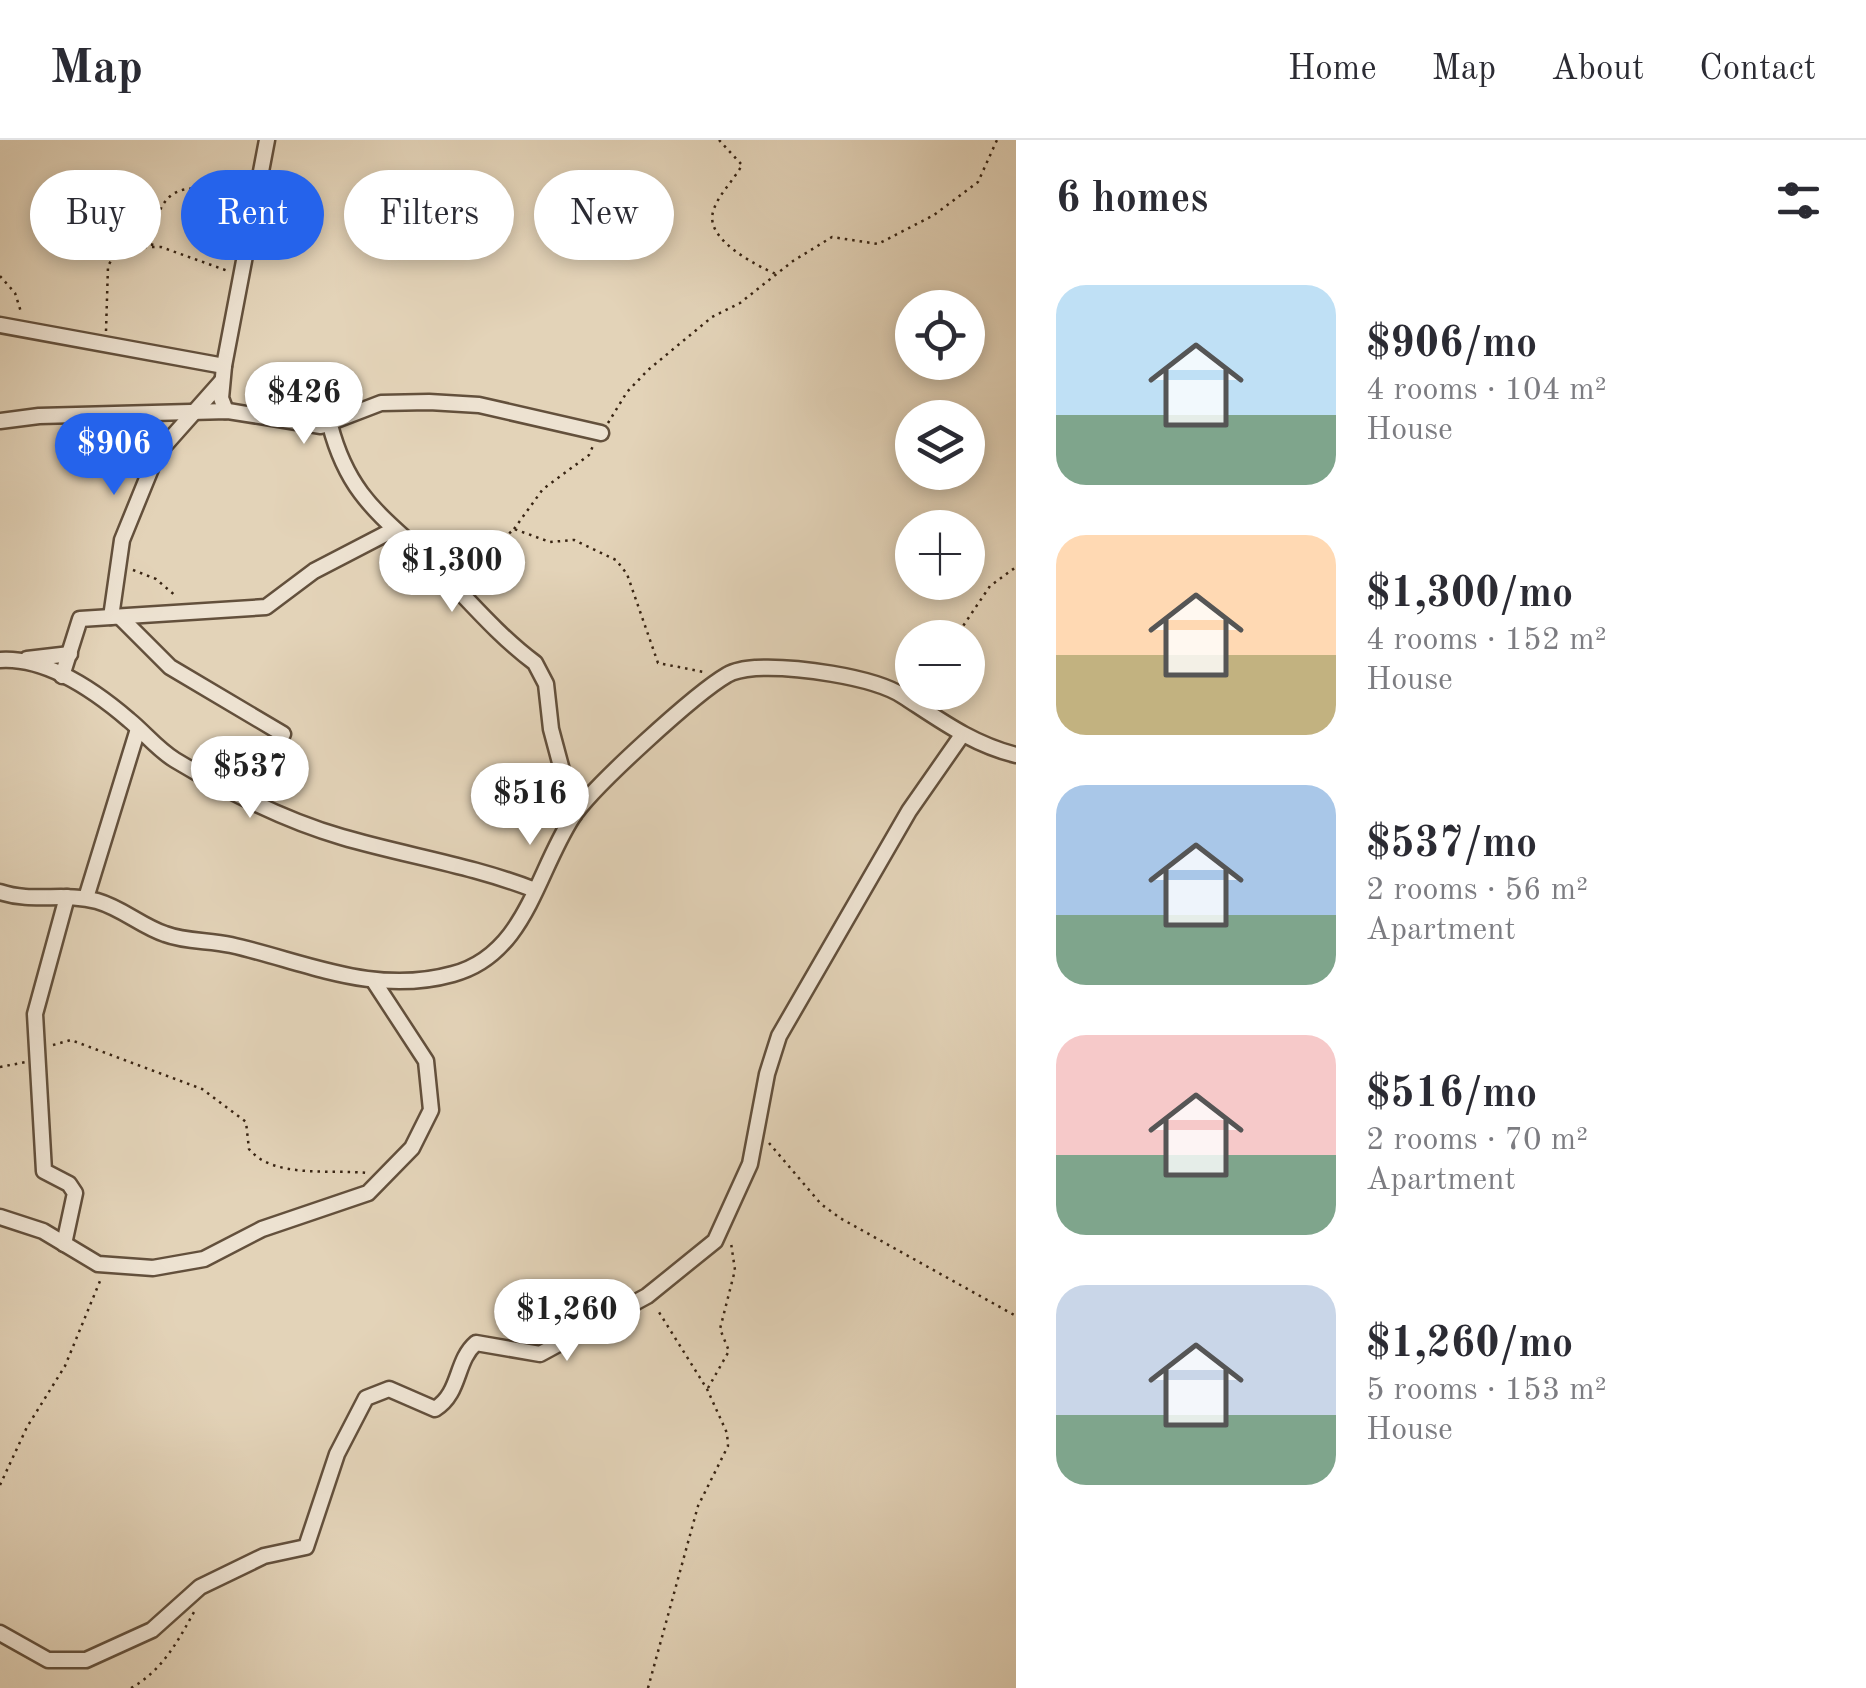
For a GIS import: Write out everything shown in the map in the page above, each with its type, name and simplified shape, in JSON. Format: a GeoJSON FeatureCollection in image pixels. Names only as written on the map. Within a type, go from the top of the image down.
{"type":"FeatureCollection","features":[{"type":"Feature","properties":{"kind":"street"},"geometry":{"type":"LineString","coordinates":[[262,170],[267,140]]}},
{"type":"Feature","properties":{"kind":"street"},"geometry":{"type":"LineString","coordinates":[[226,412],[222,382],[243,260]]}},
{"type":"Feature","properties":{"kind":"street"},"geometry":{"type":"LineString","coordinates":[[0,325],[224,366]]}},
{"type":"Feature","properties":{"kind":"street"},"geometry":{"type":"LineString","coordinates":[[115,617],[118,564],[134,505],[157,454],[222,382]]}},
{"type":"Feature","properties":{"kind":"street"},"geometry":{"type":"LineString","coordinates":[[0,423],[39,416],[226,412],[330,425],[381,404],[429,402],[479,404],[601,433]]}},
{"type":"Feature","properties":{"kind":"street"},"geometry":{"type":"LineString","coordinates":[[330,425],[338,456],[363,499],[535,664],[546,684],[552,729],[574,815]]}},
{"type":"Feature","properties":{"kind":"street"},"geometry":{"type":"LineString","coordinates":[[62,676],[78,621],[196,609],[266,607],[314,571],[393,530]]}},
{"type":"Feature","properties":{"kind":"street"},"geometry":{"type":"LineString","coordinates":[[115,617],[170,667],[282,734]]}},
{"type":"Feature","properties":{"kind":"street"},"geometry":{"type":"LineString","coordinates":[[0,660],[70,654]]}},
{"type":"Feature","properties":{"kind":"street"},"geometry":{"type":"LineString","coordinates":[[26,659],[62,676],[175,760],[331,834],[473,867],[534,890]]}},
{"type":"Feature","properties":{"kind":"street"},"geometry":{"type":"LineString","coordinates":[[0,892],[86,898],[179,938],[230,945],[375,983],[452,974],[500,950],[516,929],[574,815],[593,791],[730,672],[774,669],[872,682],[902,695],[962,735],[1016,754]]}},
{"type":"Feature","properties":{"kind":"street"},"geometry":{"type":"LineString","coordinates":[[86,898],[138,729]]}},
{"type":"Feature","properties":{"kind":"street"},"geometry":{"type":"LineString","coordinates":[[0,1633],[33,1654],[64,1663],[86,1660],[138,1637],[170,1616],[200,1587],[264,1556],[306,1548],[337,1454],[361,1403],[372,1393],[397,1391],[435,1409],[458,1382],[467,1352],[476,1343],[540,1354],[647,1296],[715,1241],[726,1223],[760,1129],[767,1074],[779,1036],[909,811],[962,735]]}},
{"type":"Feature","properties":{"kind":"street"},"geometry":{"type":"LineString","coordinates":[[64,1244],[75,1194],[69,1184],[44,1171],[35,1014],[68,897]]}},
{"type":"Feature","properties":{"kind":"street"},"geometry":{"type":"LineString","coordinates":[[0,1216],[43,1231],[109,1267],[152,1268],[204,1260],[262,1229],[359,1198],[388,1176],[426,1128],[430,1093],[426,1062],[375,983]]}},
{"type":"Feature","properties":{"kind":"path"},"geometry":{"type":"LineString","coordinates":[[720,140],[742,165],[714,208],[711,224],[719,238],[778,274]]}},
{"type":"Feature","properties":{"kind":"path"},"geometry":{"type":"LineString","coordinates":[[457,589],[466,572],[514,529],[526,507],[588,454],[627,392],[648,370],[712,317],[832,237],[878,244],[934,216],[978,182],[996,140]]}},
{"type":"Feature","properties":{"kind":"path"},"geometry":{"type":"LineString","coordinates":[[161,205],[181,190]]}},
{"type":"Feature","properties":{"kind":"path"},"geometry":{"type":"LineString","coordinates":[[161,249],[208,262],[239,278]]}},
{"type":"Feature","properties":{"kind":"path"},"geometry":{"type":"LineString","coordinates":[[106,342],[110,260]]}},
{"type":"Feature","properties":{"kind":"path"},"geometry":{"type":"LineString","coordinates":[[0,276],[15,292],[21,330]]}},
{"type":"Feature","properties":{"kind":"path"},"geometry":{"type":"LineString","coordinates":[[514,529],[550,542],[574,540],[616,560],[627,574],[658,664],[730,672]]}},
{"type":"Feature","properties":{"kind":"path"},"geometry":{"type":"LineString","coordinates":[[118,564],[156,579],[196,609]]}},
{"type":"Feature","properties":{"kind":"path"},"geometry":{"type":"LineString","coordinates":[[967,620],[990,586],[1016,568]]}},
{"type":"Feature","properties":{"kind":"path"},"geometry":{"type":"LineString","coordinates":[[0,1068],[35,1060],[54,1044],[71,1040],[202,1089],[229,1106],[249,1126],[249,1149],[261,1160],[292,1169],[388,1176]]}},
{"type":"Feature","properties":{"kind":"path"},"geometry":{"type":"LineString","coordinates":[[760,1129],[784,1164],[830,1211],[912,1262],[1016,1316]]}},
{"type":"Feature","properties":{"kind":"path"},"geometry":{"type":"LineString","coordinates":[[707,1390],[730,1347],[720,1328],[735,1270],[726,1223]]}},
{"type":"Feature","properties":{"kind":"path"},"geometry":{"type":"LineString","coordinates":[[0,1485],[27,1427],[65,1366],[88,1304],[109,1267]]}},
{"type":"Feature","properties":{"kind":"path"},"geometry":{"type":"LineString","coordinates":[[647,1296],[707,1390],[727,1433],[728,1446],[698,1506],[648,1688]]}},
{"type":"Feature","properties":{"kind":"path"},"geometry":{"type":"LineString","coordinates":[[131,1688],[154,1671],[177,1644],[202,1601]]}}]}
